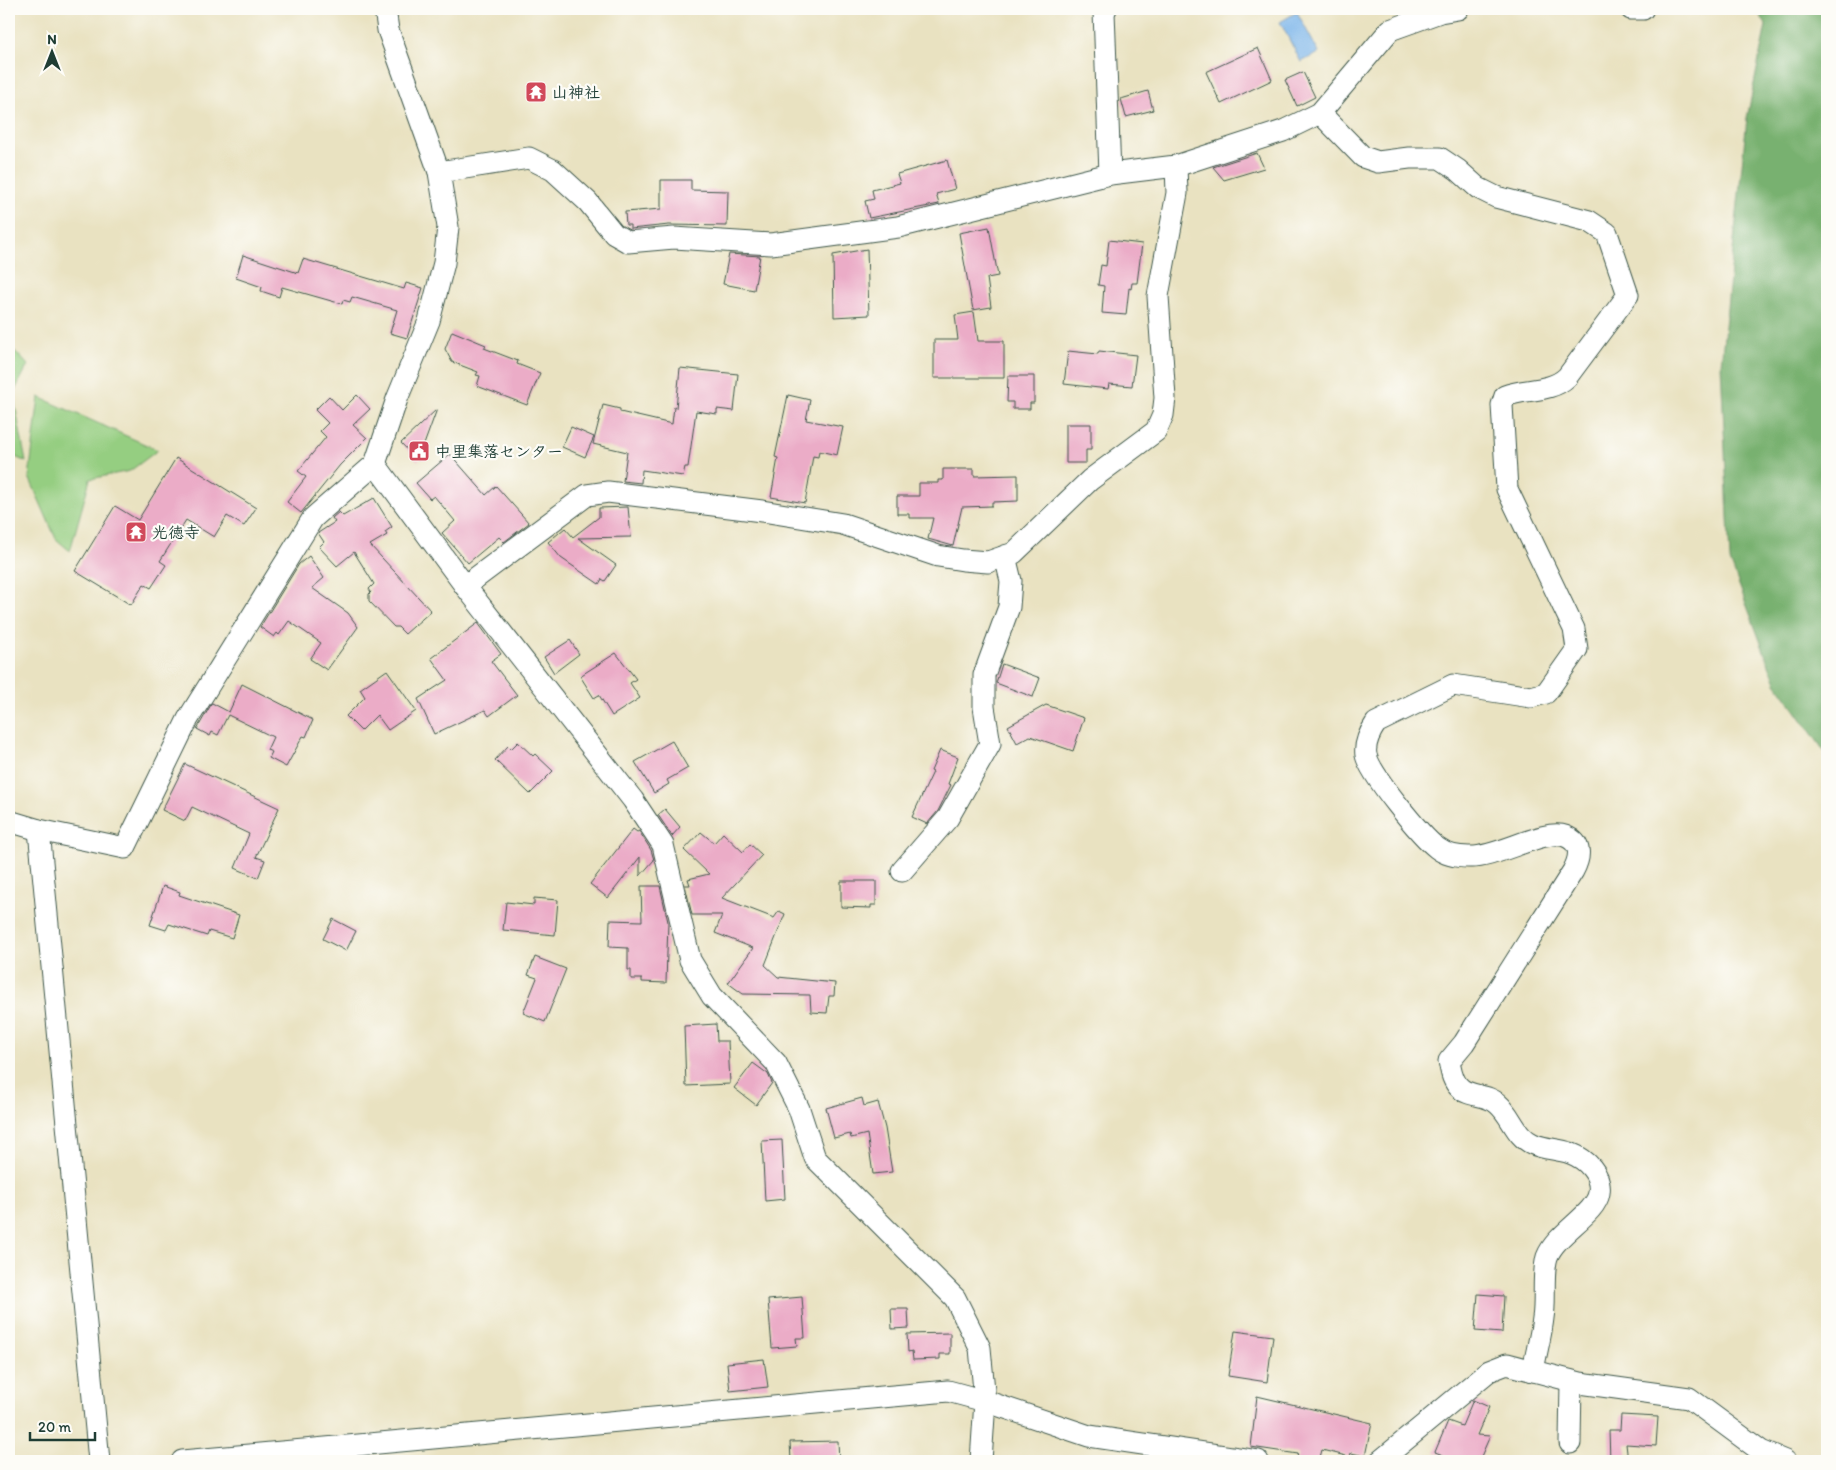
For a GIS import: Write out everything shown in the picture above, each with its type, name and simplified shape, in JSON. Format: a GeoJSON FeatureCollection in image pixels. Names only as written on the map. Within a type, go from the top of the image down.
{"type":"FeatureCollection","features":[{"type":"Feature","properties":{"kind":"street"},"geometry":{"type":"LineString","coordinates":[[9,821],[39,830],[125,848],[188,719],[313,518],[375,464],[397,399],[429,321],[444,263],[448,227],[439,172],[388,30],[385,9]]}},
{"type":"Feature","properties":{"kind":"street"},"geometry":{"type":"LineString","coordinates":[[1106,9],[1104,12],[1110,174]]}},
{"type":"Feature","properties":{"kind":"street"},"geometry":{"type":"LineString","coordinates":[[439,172],[529,158],[553,170],[588,202],[614,234],[628,242],[674,238],[771,244],[898,227],[1110,174],[1176,166],[1283,130],[1320,113],[1390,30],[1440,12],[1458,9]]}},
{"type":"Feature","properties":{"kind":"street"},"geometry":{"type":"LineString","coordinates":[[1631,9],[1643,9]]}},
{"type":"Feature","properties":{"kind":"street"},"geometry":{"type":"LineString","coordinates":[[1320,113],[1363,157],[1378,162],[1409,158],[1440,158],[1458,170],[1478,188],[1496,196],[1589,221],[1607,234],[1628,295],[1562,382],[1549,387],[1512,393],[1505,396],[1502,405],[1507,488],[1574,629],[1577,649],[1546,693],[1531,697],[1453,686],[1376,723],[1369,735],[1366,753],[1370,768],[1422,835],[1438,849],[1451,855],[1472,858],[1550,835],[1565,836],[1579,850],[1579,859],[1573,871],[1464,1043],[1449,1061],[1454,1082],[1461,1090],[1491,1099],[1498,1104],[1519,1134],[1532,1144],[1570,1153],[1587,1162],[1595,1172],[1599,1183],[1599,1194],[1592,1206],[1554,1244],[1547,1259],[1543,1318],[1533,1371]]}},
{"type":"Feature","properties":{"kind":"street"},"geometry":{"type":"LineString","coordinates":[[465,586],[587,495],[608,492],[762,511],[843,524],[938,556],[964,560],[988,562],[1014,553],[1090,480],[1156,432],[1163,415],[1165,398],[1158,296],[1177,193],[1176,166]]}},
{"type":"Feature","properties":{"kind":"street"},"geometry":{"type":"LineString","coordinates":[[375,464],[465,586],[633,800],[663,845],[690,960],[712,996],[776,1063],[799,1110],[815,1158],[955,1298],[980,1348],[985,1401],[981,1461]]}},
{"type":"Feature","properties":{"kind":"street"},"geometry":{"type":"LineString","coordinates":[[902,870],[948,818],[990,744],[984,707],[984,675],[1010,606],[1011,581],[1005,556]]}},
{"type":"Feature","properties":{"kind":"street"},"geometry":{"type":"LineString","coordinates":[[39,830],[99,1461]]}},
{"type":"Feature","properties":{"kind":"street"},"geometry":{"type":"LineString","coordinates":[[1380,1461],[1489,1371],[1507,1364],[1571,1381],[1689,1398],[1761,1451],[1785,1461]]}},
{"type":"Feature","properties":{"kind":"street"},"geometry":{"type":"LineString","coordinates":[[1570,1443],[1571,1381]]}},
{"type":"Feature","properties":{"kind":"street"},"geometry":{"type":"LineString","coordinates":[[182,1461],[948,1391],[985,1401],[1089,1436],[1258,1461]]}},
{"type":"Feature","properties":{"kind":"green space"},"geometry":{"type":"Polygon","coordinates":[[[1757,9],[1827,9],[1827,755],[1776,683],[1730,561],[1721,364],[1747,118],[1766,25],[1757,9]]]}},
{"type":"Feature","properties":{"kind":"green space"},"geometry":{"type":"Polygon","coordinates":[[[9,345],[28,365],[13,394],[26,462],[9,454],[9,345]]]}},
{"type":"Feature","properties":{"kind":"green space"},"geometry":{"type":"Polygon","coordinates":[[[39,397],[158,450],[130,471],[90,479],[70,551],[56,539],[29,477],[39,397]]]}},
{"type":"Feature","properties":{"kind":"water"},"geometry":{"type":"Polygon","coordinates":[[[1297,12],[1319,53],[1301,62],[1280,22],[1297,12]]]}},
{"type":"Feature","properties":{"kind":"building"},"geometry":{"type":"Polygon","coordinates":[[[1258,48],[1272,80],[1221,104],[1206,72],[1258,48]]]}},
{"type":"Feature","properties":{"kind":"building"},"geometry":{"type":"Polygon","coordinates":[[[1303,72],[1315,97],[1297,106],[1285,80],[1303,72]]]}},
{"type":"Feature","properties":{"kind":"building"},"geometry":{"type":"Polygon","coordinates":[[[1148,91],[1153,110],[1126,117],[1121,99],[1148,91]]]}},
{"type":"Feature","properties":{"kind":"building"},"geometry":{"type":"Polygon","coordinates":[[[1257,153],[1264,168],[1224,180],[1213,167],[1257,153]]]}},
{"type":"Feature","properties":{"kind":"building"},"geometry":{"type":"Polygon","coordinates":[[[947,160],[955,189],[936,194],[939,204],[869,218],[865,201],[874,199],[872,190],[900,183],[897,174],[947,160]]]}},
{"type":"Feature","properties":{"kind":"building"},"geometry":{"type":"Polygon","coordinates":[[[661,180],[691,180],[691,190],[728,191],[727,226],[669,225],[630,229],[630,225],[626,225],[625,212],[661,209],[661,180]]]}},
{"type":"Feature","properties":{"kind":"building"},"geometry":{"type":"Polygon","coordinates":[[[989,227],[998,276],[987,278],[991,307],[973,310],[959,233],[989,227]]]}},
{"type":"Feature","properties":{"kind":"building"},"geometry":{"type":"Polygon","coordinates":[[[1109,240],[1142,244],[1137,283],[1132,283],[1131,289],[1129,288],[1126,315],[1102,313],[1104,286],[1098,285],[1101,265],[1106,266],[1109,240]]]}},
{"type":"Feature","properties":{"kind":"building"},"geometry":{"type":"Polygon","coordinates":[[[867,249],[869,315],[834,317],[833,255],[867,249]]]}},
{"type":"Feature","properties":{"kind":"building"},"geometry":{"type":"Polygon","coordinates":[[[729,254],[760,256],[754,290],[723,284],[729,254]]]}},
{"type":"Feature","properties":{"kind":"building"},"geometry":{"type":"Polygon","coordinates":[[[243,255],[298,273],[303,259],[404,289],[406,283],[423,288],[407,338],[390,333],[397,310],[352,297],[350,302],[343,300],[342,304],[282,287],[279,297],[261,291],[262,287],[236,278],[243,255]]]}},
{"type":"Feature","properties":{"kind":"building"},"geometry":{"type":"Polygon","coordinates":[[[974,312],[978,341],[1004,341],[1004,378],[934,378],[934,340],[958,340],[955,315],[974,312]]]}},
{"type":"Feature","properties":{"kind":"building"},"geometry":{"type":"Polygon","coordinates":[[[452,331],[486,345],[484,348],[518,361],[517,364],[540,373],[527,405],[477,386],[480,376],[476,375],[478,372],[452,362],[445,349],[452,331]]]}},
{"type":"Feature","properties":{"kind":"building"},"geometry":{"type":"Polygon","coordinates":[[[1068,351],[1098,354],[1099,351],[1136,355],[1132,386],[1109,384],[1108,389],[1064,384],[1068,351]]]}},
{"type":"Feature","properties":{"kind":"building"},"geometry":{"type":"Polygon","coordinates":[[[680,368],[738,374],[734,411],[717,409],[717,414],[696,411],[688,467],[685,467],[683,476],[642,470],[641,483],[623,481],[627,452],[593,444],[603,405],[620,409],[620,412],[672,424],[674,407],[676,408],[680,368]]]}},
{"type":"Feature","properties":{"kind":"building"},"geometry":{"type":"Polygon","coordinates":[[[1008,376],[1034,376],[1034,403],[1030,403],[1030,409],[1013,409],[1013,402],[1007,402],[1008,376]]]}},
{"type":"Feature","properties":{"kind":"building"},"geometry":{"type":"Polygon","coordinates":[[[357,395],[370,409],[353,425],[367,438],[340,465],[301,513],[287,502],[306,477],[298,471],[326,437],[320,431],[328,423],[315,410],[329,396],[342,410],[357,395]]]}},
{"type":"Feature","properties":{"kind":"building"},"geometry":{"type":"Polygon","coordinates":[[[788,395],[810,400],[806,420],[843,427],[837,455],[819,451],[818,457],[813,456],[805,503],[771,497],[778,458],[775,457],[788,395]]]}},
{"type":"Feature","properties":{"kind":"building"},"geometry":{"type":"Polygon","coordinates":[[[437,409],[418,461],[401,443],[437,409]]]}},
{"type":"Feature","properties":{"kind":"building"},"geometry":{"type":"Polygon","coordinates":[[[1066,424],[1091,424],[1091,450],[1086,450],[1086,463],[1066,463],[1066,424]]]}},
{"type":"Feature","properties":{"kind":"building"},"geometry":{"type":"Polygon","coordinates":[[[571,427],[594,437],[585,457],[562,447],[571,427]]]}},
{"type":"Feature","properties":{"kind":"building"},"geometry":{"type":"Polygon","coordinates":[[[450,454],[486,495],[496,486],[529,523],[504,542],[499,537],[468,563],[442,533],[455,521],[434,496],[430,499],[416,483],[450,454]]]}},
{"type":"Feature","properties":{"kind":"building","name":"光徳寺"},"geometry":{"type":"Polygon","coordinates":[[[176,458],[256,508],[244,526],[227,516],[214,537],[186,520],[160,561],[166,565],[151,588],[144,584],[131,605],[75,571],[115,506],[138,520],[176,458]]]}},
{"type":"Feature","properties":{"kind":"building"},"geometry":{"type":"Polygon","coordinates":[[[943,469],[974,469],[974,476],[1018,475],[1018,501],[992,502],[992,506],[962,507],[953,546],[928,539],[933,518],[909,518],[909,514],[897,514],[897,496],[919,496],[919,483],[938,483],[938,480],[943,480],[943,469]]]}},
{"type":"Feature","properties":{"kind":"building"},"geometry":{"type":"Polygon","coordinates":[[[374,498],[392,527],[385,532],[387,535],[370,545],[431,611],[405,634],[398,627],[394,627],[369,601],[369,594],[371,592],[369,589],[374,584],[354,552],[337,566],[319,547],[324,542],[318,533],[335,522],[332,518],[339,512],[343,516],[374,498]]]}},
{"type":"Feature","properties":{"kind":"building"},"geometry":{"type":"Polygon","coordinates":[[[628,507],[631,537],[578,538],[616,565],[605,581],[602,579],[599,584],[561,558],[548,542],[565,528],[573,537],[599,517],[599,508],[628,507]]]}},
{"type":"Feature","properties":{"kind":"building"},"geometry":{"type":"Polygon","coordinates":[[[309,556],[324,578],[312,588],[348,613],[358,627],[327,670],[310,659],[321,643],[289,621],[279,635],[277,633],[274,637],[260,627],[299,564],[309,556]]]}},
{"type":"Feature","properties":{"kind":"building"},"geometry":{"type":"Polygon","coordinates":[[[478,623],[501,654],[491,661],[517,695],[489,716],[485,710],[434,734],[418,699],[447,680],[431,658],[478,623]]]}},
{"type":"Feature","properties":{"kind":"building"},"geometry":{"type":"Polygon","coordinates":[[[570,640],[579,654],[554,673],[544,657],[570,640]]]}},
{"type":"Feature","properties":{"kind":"building"},"geometry":{"type":"Polygon","coordinates":[[[616,653],[636,679],[630,683],[640,698],[612,716],[599,695],[594,698],[580,676],[616,653]]]}},
{"type":"Feature","properties":{"kind":"building"},"geometry":{"type":"Polygon","coordinates":[[[1002,664],[1040,678],[1033,697],[996,683],[1002,664]]]}},
{"type":"Feature","properties":{"kind":"building"},"geometry":{"type":"Polygon","coordinates":[[[387,670],[416,711],[388,730],[377,715],[361,731],[346,716],[365,697],[360,689],[387,670]]]}},
{"type":"Feature","properties":{"kind":"building"},"geometry":{"type":"Polygon","coordinates":[[[242,684],[313,720],[306,737],[303,736],[286,767],[269,758],[272,752],[267,750],[273,737],[228,715],[218,735],[212,732],[210,736],[197,729],[212,703],[229,712],[242,684]]]}},
{"type":"Feature","properties":{"kind":"building"},"geometry":{"type":"Polygon","coordinates":[[[1046,705],[1084,718],[1073,751],[1030,736],[1017,743],[1008,726],[1046,705]]]}},
{"type":"Feature","properties":{"kind":"building"},"geometry":{"type":"Polygon","coordinates":[[[672,741],[688,768],[667,780],[669,784],[654,793],[635,762],[672,741]]]}},
{"type":"Feature","properties":{"kind":"building"},"geometry":{"type":"Polygon","coordinates":[[[518,742],[533,756],[535,754],[553,771],[530,794],[495,760],[508,746],[511,749],[518,742]]]}},
{"type":"Feature","properties":{"kind":"building"},"geometry":{"type":"Polygon","coordinates":[[[940,750],[958,757],[948,784],[951,785],[938,811],[927,824],[912,817],[933,772],[931,771],[940,750]]]}},
{"type":"Feature","properties":{"kind":"building"},"geometry":{"type":"Polygon","coordinates":[[[185,764],[279,808],[256,857],[265,860],[258,878],[235,868],[249,834],[192,807],[185,821],[162,810],[185,764]]]}},
{"type":"Feature","properties":{"kind":"building"},"geometry":{"type":"Polygon","coordinates":[[[665,809],[680,827],[672,836],[658,815],[665,809]]]}},
{"type":"Feature","properties":{"kind":"building"},"geometry":{"type":"Polygon","coordinates":[[[633,829],[637,832],[639,831],[651,850],[654,860],[640,876],[640,857],[608,898],[590,884],[633,829]]]}},
{"type":"Feature","properties":{"kind":"building"},"geometry":{"type":"Polygon","coordinates":[[[701,832],[714,843],[723,833],[743,852],[750,844],[762,855],[722,898],[774,918],[779,911],[785,914],[765,965],[778,977],[835,983],[834,996],[829,996],[827,1013],[811,1012],[810,995],[743,994],[728,983],[753,948],[715,933],[722,915],[692,915],[685,885],[690,885],[688,879],[709,874],[684,850],[701,832]]]}},
{"type":"Feature","properties":{"kind":"building"},"geometry":{"type":"Polygon","coordinates":[[[841,881],[876,881],[876,905],[871,905],[871,908],[841,907],[841,881]]]}},
{"type":"Feature","properties":{"kind":"building"},"geometry":{"type":"Polygon","coordinates":[[[163,886],[180,892],[179,895],[239,915],[232,938],[209,931],[207,936],[169,924],[166,930],[150,925],[163,886]]]}},
{"type":"Feature","properties":{"kind":"building"},"geometry":{"type":"Polygon","coordinates":[[[641,886],[660,886],[668,922],[666,983],[642,982],[642,979],[631,979],[631,970],[628,970],[628,948],[609,947],[610,920],[642,921],[641,886]]]}},
{"type":"Feature","properties":{"kind":"building"},"geometry":{"type":"Polygon","coordinates":[[[534,898],[558,900],[555,935],[503,930],[506,902],[534,905],[534,898]]]}},
{"type":"Feature","properties":{"kind":"building"},"geometry":{"type":"Polygon","coordinates":[[[333,919],[356,931],[346,951],[323,939],[333,919]]]}},
{"type":"Feature","properties":{"kind":"building"},"geometry":{"type":"Polygon","coordinates":[[[535,957],[566,969],[545,1022],[523,1013],[537,978],[528,975],[535,957]]]}},
{"type":"Feature","properties":{"kind":"building"},"geometry":{"type":"Polygon","coordinates":[[[716,1024],[717,1041],[728,1041],[730,1084],[686,1086],[684,1026],[716,1024]]]}},
{"type":"Feature","properties":{"kind":"building"},"geometry":{"type":"Polygon","coordinates":[[[753,1063],[768,1074],[772,1083],[756,1105],[734,1088],[753,1063]]]}},
{"type":"Feature","properties":{"kind":"building"},"geometry":{"type":"Polygon","coordinates":[[[862,1098],[864,1106],[878,1102],[885,1128],[892,1172],[873,1174],[867,1134],[851,1138],[850,1134],[834,1138],[826,1108],[862,1098]]]}},
{"type":"Feature","properties":{"kind":"building"},"geometry":{"type":"Polygon","coordinates":[[[782,1140],[785,1199],[765,1201],[762,1141],[782,1140]]]}},
{"type":"Feature","properties":{"kind":"building"},"geometry":{"type":"Polygon","coordinates":[[[1478,1294],[1504,1296],[1502,1333],[1475,1331],[1478,1294]]]}},
{"type":"Feature","properties":{"kind":"building"},"geometry":{"type":"Polygon","coordinates":[[[802,1297],[805,1338],[796,1338],[797,1346],[772,1348],[768,1300],[802,1297]]]}},
{"type":"Feature","properties":{"kind":"building"},"geometry":{"type":"Polygon","coordinates":[[[891,1309],[908,1309],[909,1328],[892,1329],[891,1309]]]}},
{"type":"Feature","properties":{"kind":"building"},"geometry":{"type":"Polygon","coordinates":[[[1235,1331],[1273,1336],[1267,1382],[1228,1376],[1235,1331]]]}},
{"type":"Feature","properties":{"kind":"building"},"geometry":{"type":"Polygon","coordinates":[[[950,1333],[950,1354],[940,1354],[940,1359],[913,1360],[912,1351],[908,1352],[907,1334],[950,1333]]]}},
{"type":"Feature","properties":{"kind":"building"},"geometry":{"type":"Polygon","coordinates":[[[764,1359],[768,1387],[730,1391],[727,1363],[764,1359]]]}},
{"type":"Feature","properties":{"kind":"building"},"geometry":{"type":"Polygon","coordinates":[[[1257,1396],[1372,1423],[1365,1456],[1351,1453],[1350,1457],[1322,1450],[1319,1461],[1296,1461],[1298,1454],[1251,1447],[1257,1396]]]}},
{"type":"Feature","properties":{"kind":"building"},"geometry":{"type":"Polygon","coordinates":[[[1473,1400],[1489,1407],[1477,1435],[1490,1436],[1479,1461],[1458,1461],[1435,1452],[1448,1421],[1462,1426],[1473,1400]]]}},
{"type":"Feature","properties":{"kind":"building"},"geometry":{"type":"Polygon","coordinates":[[[1621,1415],[1658,1417],[1656,1446],[1626,1444],[1628,1461],[1610,1461],[1609,1430],[1620,1430],[1621,1415]]]}},
{"type":"Feature","properties":{"kind":"building"},"geometry":{"type":"Polygon","coordinates":[[[838,1441],[839,1461],[791,1461],[790,1442],[838,1441]]]}},
{"type":"Feature","properties":{"kind":"place","name":"山神社"},"geometry":{"type":"Point","coordinates":[536,92]}},
{"type":"Feature","properties":{"kind":"place","name":"中里集落センター"},"geometry":{"type":"Point","coordinates":[419,451]}},
{"type":"Feature","properties":{"kind":"place","name":"光徳寺"},"geometry":{"type":"Point","coordinates":[136,532]}}]}
